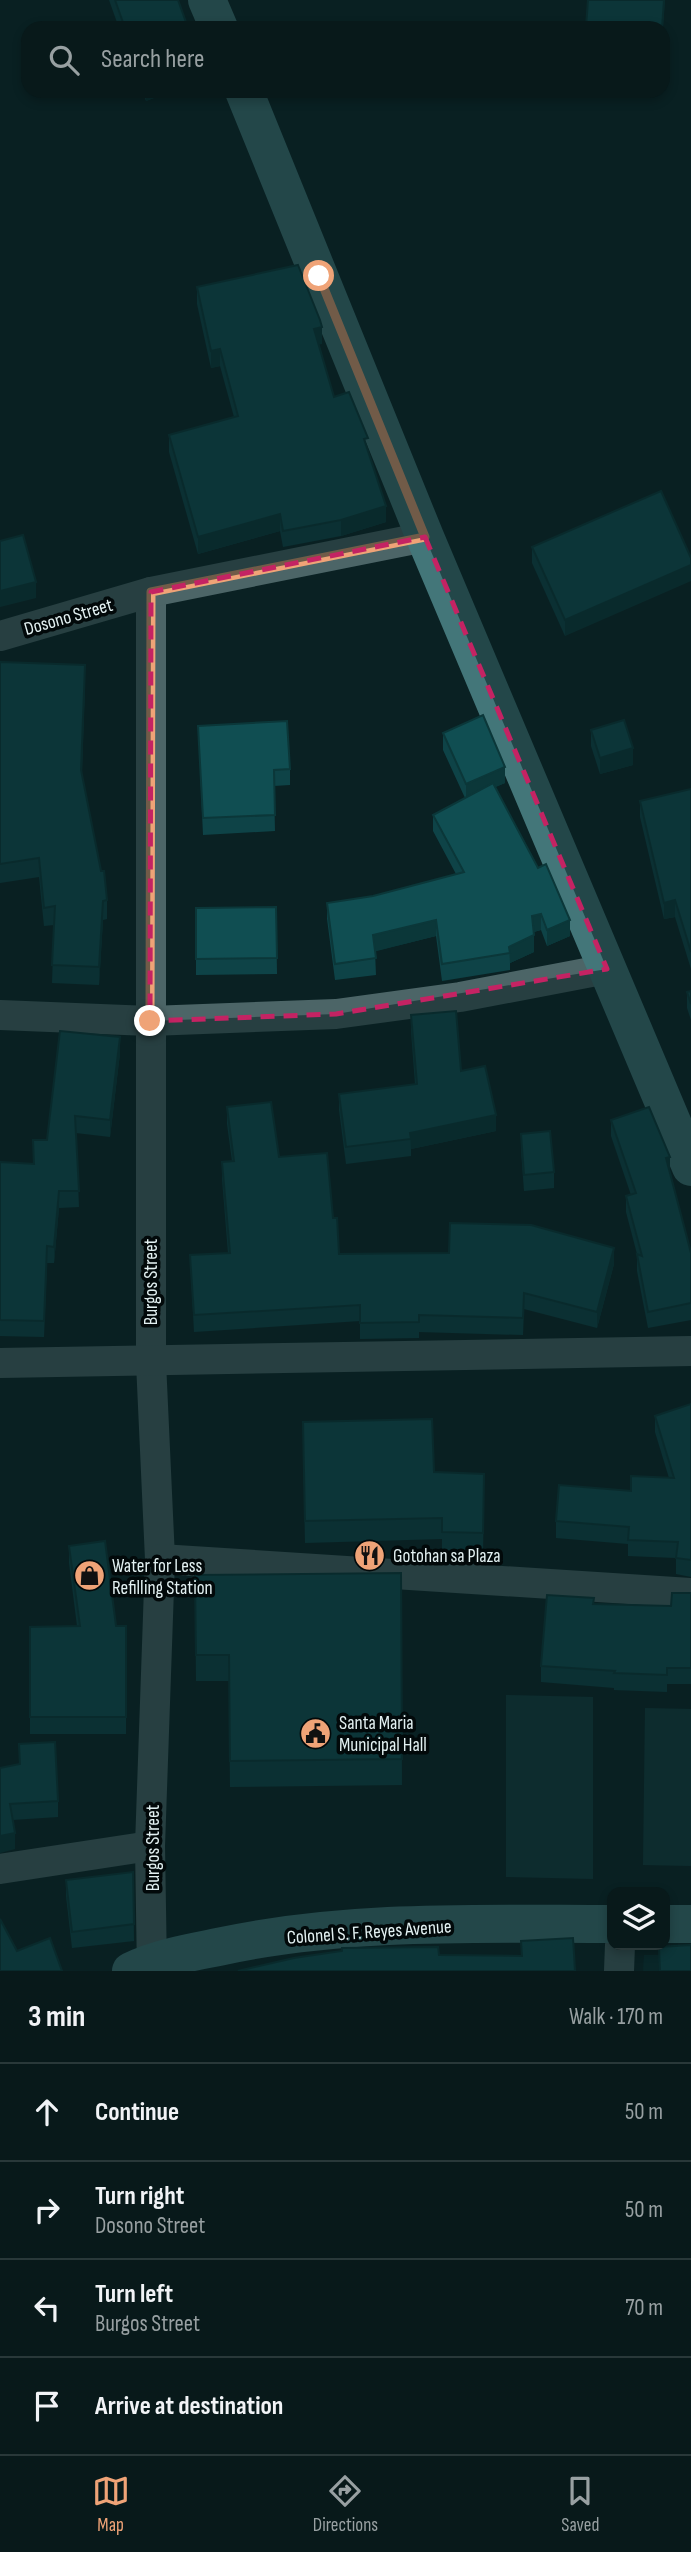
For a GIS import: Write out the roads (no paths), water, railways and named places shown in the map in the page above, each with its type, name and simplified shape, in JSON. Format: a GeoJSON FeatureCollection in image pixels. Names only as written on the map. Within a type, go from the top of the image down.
{"type":"FeatureCollection","features":[{"type":"Feature","properties":{"kind":"main road"},"geometry":{"type":"LineString","coordinates":[[208,0],[216,21]]}},
{"type":"Feature","properties":{"kind":"main road"},"geometry":{"type":"LineString","coordinates":[[247,98],[425,537],[691,1167]]}},
{"type":"Feature","properties":{"kind":"main road","name":"Colonel S. F. Reyes Avenue"},"geometry":{"type":"LineString","coordinates":[[145,1968],[253,1939],[395,1925],[607,1924]]}},
{"type":"Feature","properties":{"kind":"main road"},"geometry":{"type":"LineString","coordinates":[[670,1924],[691,1924]]}},
{"type":"Feature","properties":{"kind":"street","name":"Dosono Street"},"geometry":{"type":"LineString","coordinates":[[0,636],[151,592],[425,537]]}},
{"type":"Feature","properties":{"kind":"street","name":"Burgos Street"},"geometry":{"type":"LineString","coordinates":[[145,1968],[160,1559],[151,1362],[151,592]]}},
{"type":"Feature","properties":{"kind":"street"},"geometry":{"type":"LineString","coordinates":[[0,1014],[150,1021],[337,1014],[460,997],[607,969]]}},
{"type":"Feature","properties":{"kind":"street"},"geometry":{"type":"LineString","coordinates":[[0,1363],[691,1352]]}},
{"type":"Feature","properties":{"kind":"street"},"geometry":{"type":"LineString","coordinates":[[160,1559],[691,1592]]}},
{"type":"Feature","properties":{"kind":"street"},"geometry":{"type":"LineString","coordinates":[[0,1869],[150,1846]]}},
{"type":"Feature","properties":{"kind":"street"},"geometry":{"type":"LineString","coordinates":[[619,1971],[620,1950]]}},
{"type":"Feature","properties":{"kind":"place","name":"Gotohan sa Plaza"},"geometry":{"type":"Point","coordinates":[370,1555]}},
{"type":"Feature","properties":{"kind":"place","name":"Water for Less Refilling Station"},"geometry":{"type":"Point","coordinates":[89,1576]}},
{"type":"Feature","properties":{"kind":"place","name":"Santa Maria Municipal Hall"},"geometry":{"type":"Point","coordinates":[316,1733]}}]}
